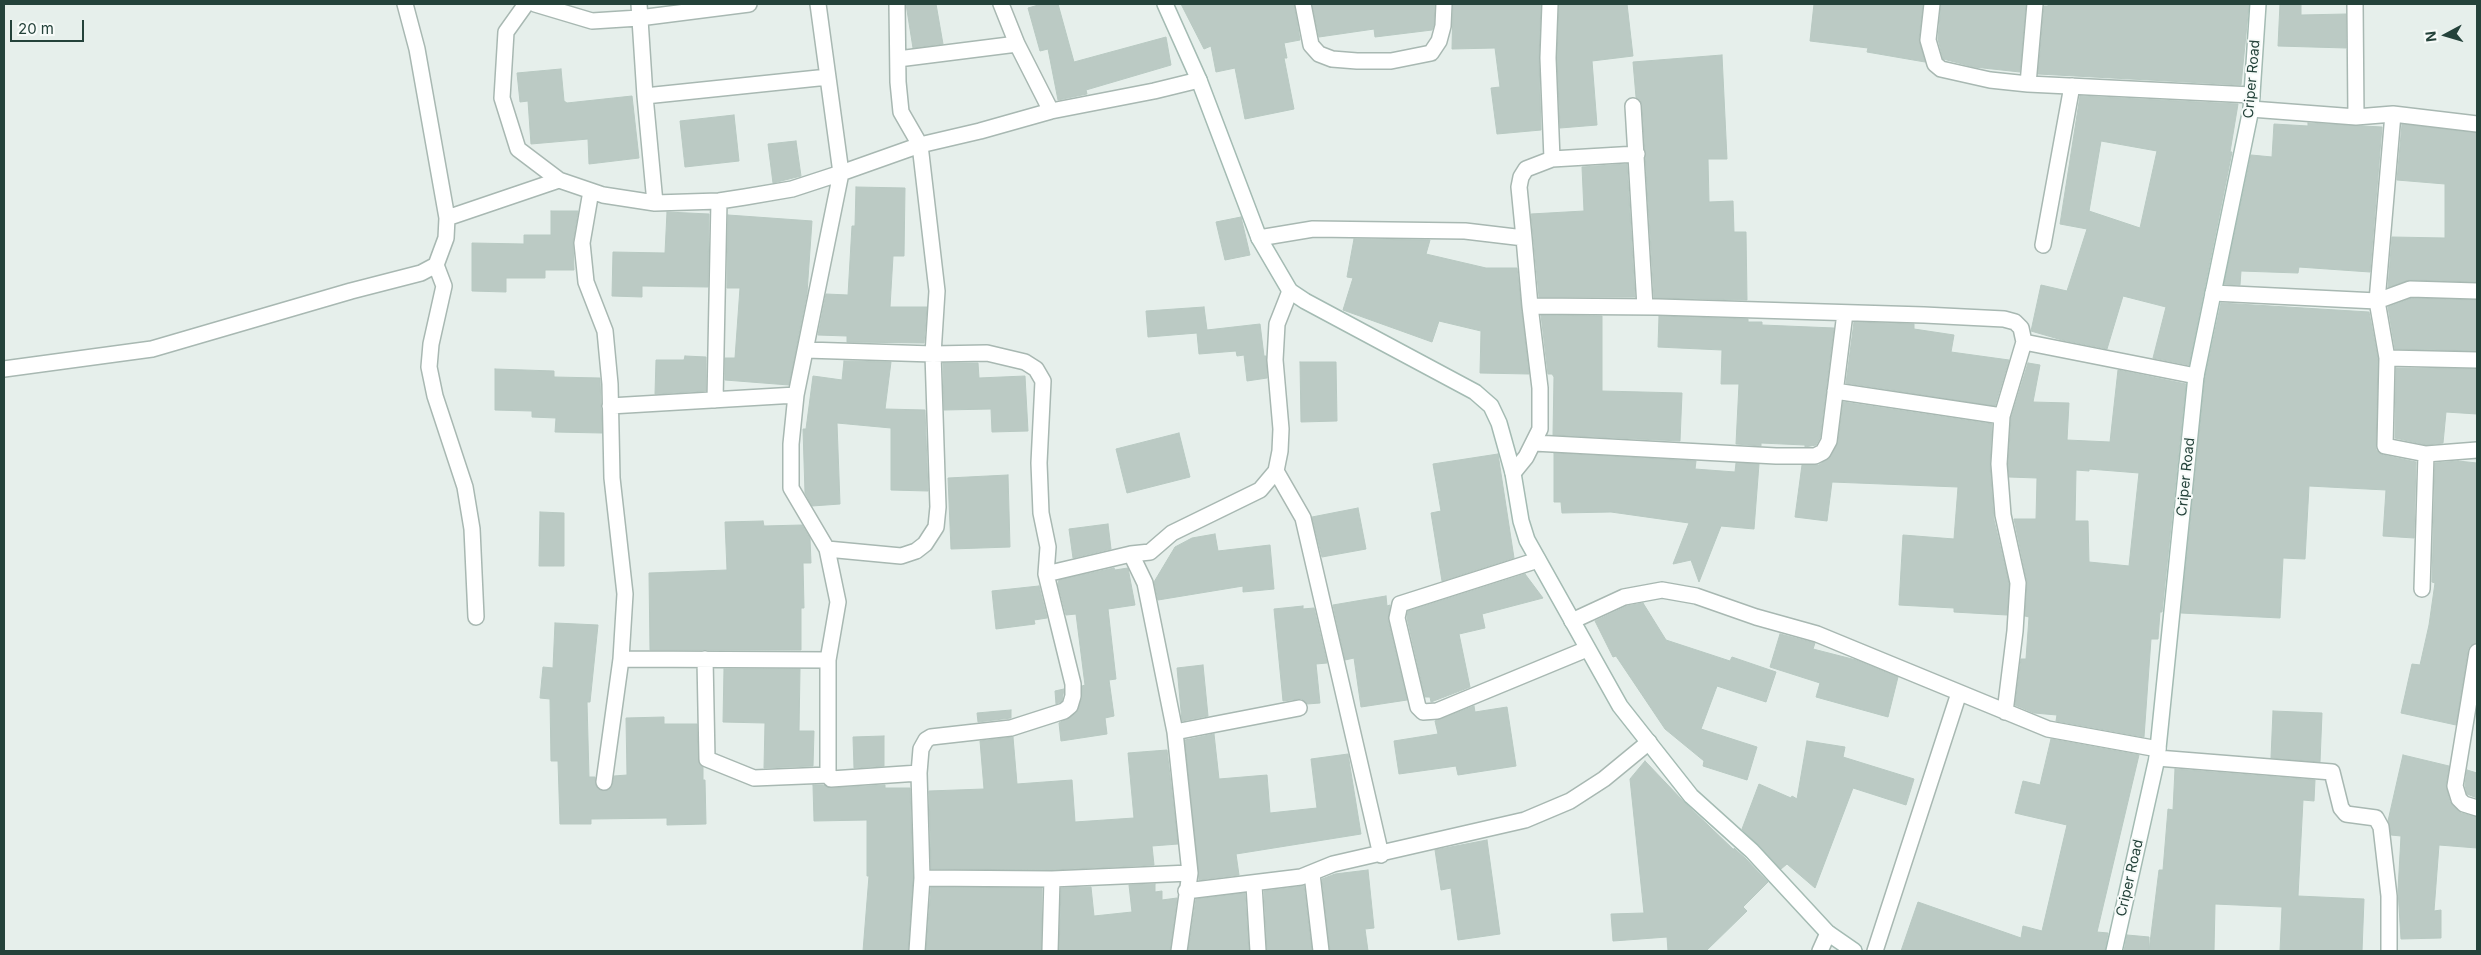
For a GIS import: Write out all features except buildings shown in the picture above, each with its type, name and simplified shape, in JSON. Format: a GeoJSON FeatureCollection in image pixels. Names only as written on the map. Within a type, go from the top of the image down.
{"type":"FeatureCollection","features":[{"type":"Feature","properties":{"kind":"street"},"geometry":{"type":"LineString","coordinates":[[4,369],[152,349],[351,291],[421,273],[436,265],[443,251],[447,218],[417,48],[405,4]]}},
{"type":"Feature","properties":{"kind":"street"},"geometry":{"type":"LineString","coordinates":[[526,4],[506,32],[502,98],[518,148],[559,180],[603,195],[655,202],[719,201],[792,189],[841,174],[920,145],[980,131],[1051,111],[1154,91],[1199,80]]}},
{"type":"Feature","properties":{"kind":"street"},"geometry":{"type":"LineString","coordinates":[[535,4],[592,21],[639,11],[750,4]]}},
{"type":"Feature","properties":{"kind":"street"},"geometry":{"type":"LineString","coordinates":[[818,4],[841,174],[796,395],[791,444],[792,488],[827,549],[833,570],[838,602],[828,660],[828,775]]}},
{"type":"Feature","properties":{"kind":"street"},"geometry":{"type":"LineString","coordinates":[[827,549],[900,556],[916,551],[925,544],[936,527],[938,507],[933,354],[937,291],[920,145],[901,112],[898,82],[897,4]]}},
{"type":"Feature","properties":{"kind":"street"},"geometry":{"type":"LineString","coordinates":[[1001,4],[1017,44],[1051,111]]}},
{"type":"Feature","properties":{"kind":"street"},"geometry":{"type":"LineString","coordinates":[[1165,4],[1199,80],[1259,238],[1290,290],[1305,301],[1474,392],[1491,406],[1513,473],[1521,521],[1527,540],[1620,706],[1691,796],[1752,851],[1828,933],[1854,951]]}},
{"type":"Feature","properties":{"kind":"street"},"geometry":{"type":"LineString","coordinates":[[1303,4],[1311,45],[1319,54],[1332,59],[1357,61],[1391,61],[1431,53],[1439,42],[1443,26],[1444,4]]}},
{"type":"Feature","properties":{"kind":"street"},"geometry":{"type":"LineString","coordinates":[[1550,4],[1548,58],[1552,159]]}},
{"type":"Feature","properties":{"kind":"street"},"geometry":{"type":"LineString","coordinates":[[1932,4],[1928,40],[1935,64],[1941,69],[1990,80],[2252,102],[2356,117],[2393,114],[2477,124]]}},
{"type":"Feature","properties":{"kind":"street"},"geometry":{"type":"LineString","coordinates":[[2028,84],[2035,4]]}},
{"type":"Feature","properties":{"kind":"street","name":"Criper Road"},"geometry":{"type":"LineString","coordinates":[[2114,951],[2158,754],[2196,376],[2252,102],[2258,4]]}},
{"type":"Feature","properties":{"kind":"street"},"geometry":{"type":"LineString","coordinates":[[2355,4],[2356,117]]}},
{"type":"Feature","properties":{"kind":"street"},"geometry":{"type":"LineString","coordinates":[[639,11],[644,96],[655,202]]}},
{"type":"Feature","properties":{"kind":"street"},"geometry":{"type":"LineString","coordinates":[[898,59],[1017,44]]}},
{"type":"Feature","properties":{"kind":"street"},"geometry":{"type":"LineString","coordinates":[[644,96],[828,77]]}},
{"type":"Feature","properties":{"kind":"street"},"geometry":{"type":"LineString","coordinates":[[2043,245],[2072,86]]}},
{"type":"Feature","properties":{"kind":"street"},"geometry":{"type":"LineString","coordinates":[[1633,106],[1645,307]]}},
{"type":"Feature","properties":{"kind":"street"},"geometry":{"type":"LineString","coordinates":[[2393,114],[2377,301],[2387,358],[2385,446],[2426,454],[2477,450]]}},
{"type":"Feature","properties":{"kind":"street"},"geometry":{"type":"LineString","coordinates":[[1513,473],[1534,443],[1540,429],[1540,388],[1519,187],[1521,176],[1526,169],[1552,159],[1637,154]]}},
{"type":"Feature","properties":{"kind":"street"},"geometry":{"type":"LineString","coordinates":[[447,218],[559,180]]}},
{"type":"Feature","properties":{"kind":"street"},"geometry":{"type":"LineString","coordinates":[[590,191],[582,243],[586,282],[605,331],[612,478],[625,594],[621,659],[604,782]]}},
{"type":"Feature","properties":{"kind":"street"},"geometry":{"type":"LineString","coordinates":[[714,400],[719,201]]}},
{"type":"Feature","properties":{"kind":"street"},"geometry":{"type":"LineString","coordinates":[[1259,238],[1313,229],[1465,232],[1524,238]]}},
{"type":"Feature","properties":{"kind":"street"},"geometry":{"type":"LineString","coordinates":[[436,265],[444,286],[431,344],[429,366],[435,396],[465,488],[472,529],[476,617]]}},
{"type":"Feature","properties":{"kind":"street"},"geometry":{"type":"LineString","coordinates":[[2213,293],[2377,301],[2410,289],[2477,291]]}},
{"type":"Feature","properties":{"kind":"street"},"geometry":{"type":"LineString","coordinates":[[1046,574],[1131,554],[1150,552],[1172,533],[1260,490],[1276,471],[1280,451],[1281,429],[1275,360],[1277,324],[1290,290]]}},
{"type":"Feature","properties":{"kind":"street"},"geometry":{"type":"LineString","coordinates":[[1530,306],[1645,307],[1845,313],[2004,319],[2015,322],[2021,328],[2024,342],[2002,416],[1999,464],[2002,498],[2018,584],[2015,631],[2005,712]]}},
{"type":"Feature","properties":{"kind":"street"},"geometry":{"type":"LineString","coordinates":[[1534,443],[1776,456],[1815,456],[1823,452],[1829,441],[1845,313]]}},
{"type":"Feature","properties":{"kind":"street"},"geometry":{"type":"LineString","coordinates":[[2024,342],[2196,376]]}},
{"type":"Feature","properties":{"kind":"street"},"geometry":{"type":"LineString","coordinates":[[806,350],[988,354],[1025,362],[1036,369],[1043,381],[1039,463],[1041,513],[1048,548],[1046,574],[1073,684],[1074,696],[1070,706],[1064,711],[1011,728],[945,735],[926,740],[919,756],[922,878],[917,951]]}},
{"type":"Feature","properties":{"kind":"street"},"geometry":{"type":"LineString","coordinates":[[2387,358],[2477,360]]}},
{"type":"Feature","properties":{"kind":"street"},"geometry":{"type":"LineString","coordinates":[[1835,391],[2002,416]]}},
{"type":"Feature","properties":{"kind":"street"},"geometry":{"type":"LineString","coordinates":[[610,406],[796,395]]}},
{"type":"Feature","properties":{"kind":"street"},"geometry":{"type":"LineString","coordinates":[[2422,589],[2426,454]]}},
{"type":"Feature","properties":{"kind":"street"},"geometry":{"type":"LineString","coordinates":[[1276,471],[1303,518],[1381,855]]}},
{"type":"Feature","properties":{"kind":"street"},"geometry":{"type":"LineString","coordinates":[[1131,554],[1145,583],[1175,732],[1190,873],[1179,951]]}},
{"type":"Feature","properties":{"kind":"street"},"geometry":{"type":"LineString","coordinates":[[1538,560],[1400,604],[1397,618],[1418,707],[1423,712],[1437,711],[1587,649]]}},
{"type":"Feature","properties":{"kind":"street"},"geometry":{"type":"LineString","coordinates":[[1572,621],[1624,598],[1662,590],[1696,596],[1756,617],[1817,634],[2048,729],[2158,754],[2332,772],[2341,808],[2346,814],[2376,818],[2381,827],[2389,896],[2389,951]]}},
{"type":"Feature","properties":{"kind":"street"},"geometry":{"type":"LineString","coordinates":[[2477,652],[2455,786],[2459,799],[2464,804],[2477,808]]}},
{"type":"Feature","properties":{"kind":"street"},"geometry":{"type":"LineString","coordinates":[[621,659],[828,660]]}},
{"type":"Feature","properties":{"kind":"street"},"geometry":{"type":"LineString","coordinates":[[705,659],[707,759],[754,778],[828,775],[831,778],[919,774]]}},
{"type":"Feature","properties":{"kind":"street"},"geometry":{"type":"LineString","coordinates":[[1875,951],[1959,693]]}},
{"type":"Feature","properties":{"kind":"street"},"geometry":{"type":"LineString","coordinates":[[1175,732],[1299,708]]}},
{"type":"Feature","properties":{"kind":"street"},"geometry":{"type":"LineString","coordinates":[[1186,891],[1254,885],[1302,877],[1333,864],[1381,855],[1534,816],[1570,801],[1604,779],[1649,742]]}},
{"type":"Feature","properties":{"kind":"street"},"geometry":{"type":"LineString","coordinates":[[922,878],[1052,879],[1190,873]]}},
{"type":"Feature","properties":{"kind":"street"},"geometry":{"type":"LineString","coordinates":[[1312,874],[1322,951]]}},
{"type":"Feature","properties":{"kind":"street"},"geometry":{"type":"LineString","coordinates":[[1050,951],[1052,879]]}},
{"type":"Feature","properties":{"kind":"street"},"geometry":{"type":"LineString","coordinates":[[1254,885],[1258,951]]}},
{"type":"Feature","properties":{"kind":"street"},"geometry":{"type":"LineString","coordinates":[[1820,951],[1828,933]]}}]}
